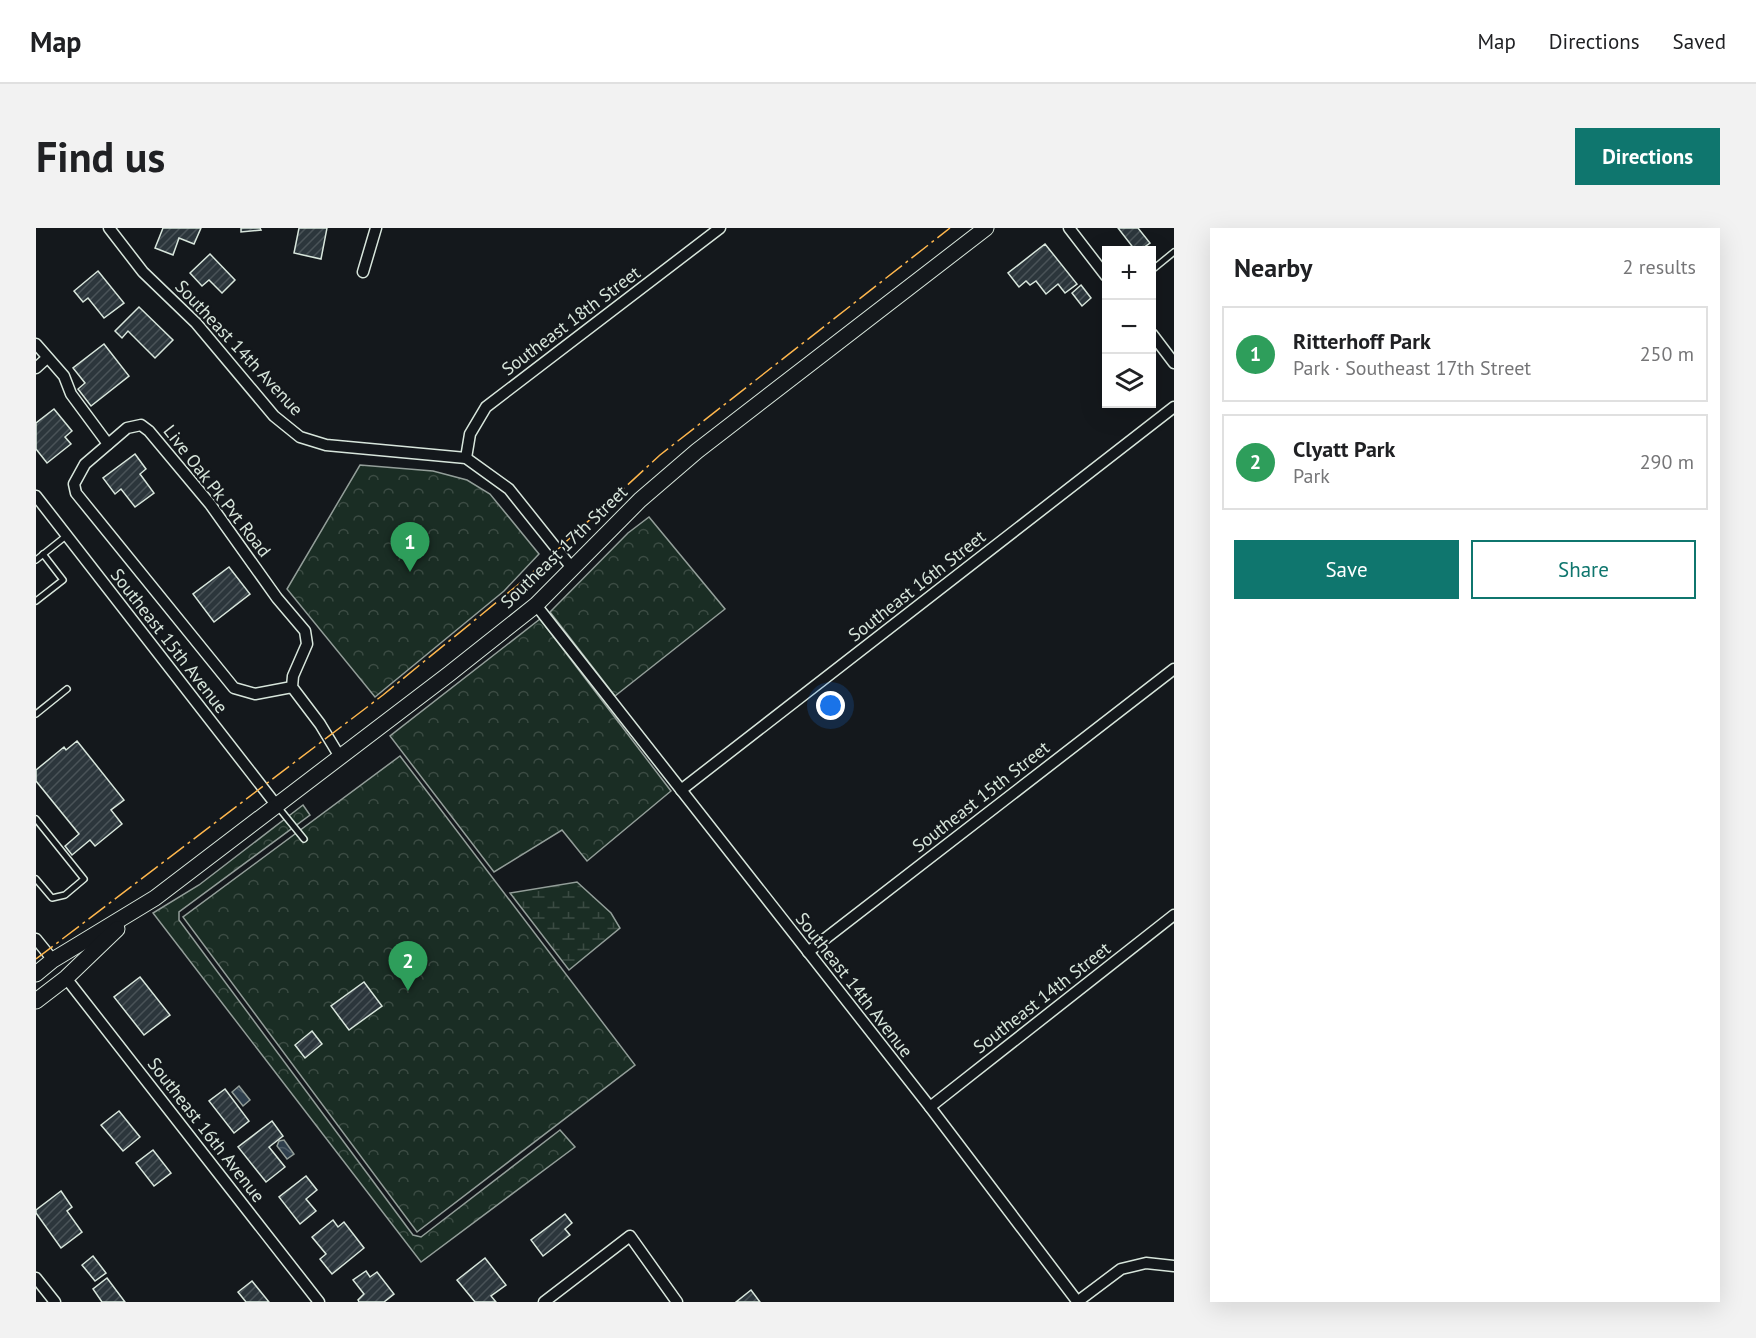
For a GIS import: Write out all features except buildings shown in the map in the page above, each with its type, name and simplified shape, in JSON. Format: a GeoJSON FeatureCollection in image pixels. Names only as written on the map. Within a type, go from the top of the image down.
{"type":"FeatureCollection","features":[{"type":"Feature","properties":{"kind":"main road","name":"Southeast 17th Street"},"geometry":{"type":"LineString","coordinates":[[36,974],[53,960],[136,911],[277,806],[536,605],[640,500],[697,451],[986,228]]}},
{"type":"Feature","properties":{"kind":"main road","name":"Southeast 17th Street"},"geometry":{"type":"LineString","coordinates":[[36,1001],[66,978],[136,911]]}},
{"type":"Feature","properties":{"kind":"street","name":"Southeast 14th Avenue"},"geometry":{"type":"LineString","coordinates":[[109,228],[143,272],[196,323],[274,416],[300,437],[326,445],[466,458]]}},
{"type":"Feature","properties":{"kind":"street"},"geometry":{"type":"LineString","coordinates":[[363,272],[376,228]]}},
{"type":"Feature","properties":{"kind":"street","name":"Southeast 18th Street"},"geometry":{"type":"LineString","coordinates":[[466,458],[470,434],[486,406],[720,228]]}},
{"type":"Feature","properties":{"kind":"street"},"geometry":{"type":"LineString","coordinates":[[1069,228],[1102,270]]}},
{"type":"Feature","properties":{"kind":"street"},"geometry":{"type":"LineString","coordinates":[[1156,339],[1174,363]]}},
{"type":"Feature","properties":{"kind":"street"},"geometry":{"type":"LineString","coordinates":[[36,344],[64,376],[71,394],[108,444]]}},
{"type":"Feature","properties":{"kind":"street"},"geometry":{"type":"LineString","coordinates":[[36,368],[47,358]]}},
{"type":"Feature","properties":{"kind":"street","name":"Southeast 16th Street"},"geometry":{"type":"LineString","coordinates":[[681,790],[1174,407]]}},
{"type":"Feature","properties":{"kind":"street","name":"Live Oak Pk Pvt Road"},"geometry":{"type":"LineString","coordinates":[[141,425],[149,431],[210,504],[277,597],[305,631],[307,644],[293,676],[292,687],[255,694],[234,688],[76,493],[74,484],[82,469],[127,428],[141,425]]}},
{"type":"Feature","properties":{"kind":"street"},"geometry":{"type":"LineString","coordinates":[[466,458],[509,489],[572,568]]}},
{"type":"Feature","properties":{"kind":"street","name":"Southeast 15th Avenue"},"geometry":{"type":"LineString","coordinates":[[36,496],[277,806]]}},
{"type":"Feature","properties":{"kind":"street","name":"Southeast 14th Avenue"},"geometry":{"type":"LineString","coordinates":[[536,605],[930,1107],[1077,1302],[1121,1269],[1146,1263],[1174,1266]]}},
{"type":"Feature","properties":{"kind":"street","name":"Southeast 15th Street"},"geometry":{"type":"LineString","coordinates":[[808,952],[1174,669]]}},
{"type":"Feature","properties":{"kind":"street"},"geometry":{"type":"LineString","coordinates":[[292,687],[320,724],[340,757]]}},
{"type":"Feature","properties":{"kind":"street","name":"Southeast 14th Street"},"geometry":{"type":"LineString","coordinates":[[930,1107],[1174,915]]}},
{"type":"Feature","properties":{"kind":"street"},"geometry":{"type":"LineString","coordinates":[[36,939],[53,960]]}},
{"type":"Feature","properties":{"kind":"street","name":"Southeast 16th Avenue"},"geometry":{"type":"LineString","coordinates":[[66,978],[319,1302]]}},
{"type":"Feature","properties":{"kind":"street"},"geometry":{"type":"LineString","coordinates":[[544,1302],[630,1236],[677,1302]]}},
{"type":"Feature","properties":{"kind":"street"},"geometry":{"type":"LineString","coordinates":[[36,1278],[55,1302]]}},
{"type":"Feature","properties":{"kind":"lane"},"geometry":{"type":"LineString","coordinates":[[1156,267],[1174,252]]}},
{"type":"Feature","properties":{"kind":"lane"},"geometry":{"type":"LineString","coordinates":[[36,560],[66,536]]}},
{"type":"Feature","properties":{"kind":"lane"},"geometry":{"type":"LineString","coordinates":[[36,601],[63,580],[44,554]]}},
{"type":"Feature","properties":{"kind":"lane"},"geometry":{"type":"LineString","coordinates":[[36,714],[67,689]]}},
{"type":"Feature","properties":{"kind":"lane"},"geometry":{"type":"LineString","coordinates":[[277,806],[304,839]]}},
{"type":"Feature","properties":{"kind":"lane"},"geometry":{"type":"LineString","coordinates":[[36,819],[84,879],[65,896],[52,898],[36,879]]}},
{"type":"Feature","properties":{"kind":"green space"},"geometry":{"type":"Polygon","coordinates":[[[360,465],[433,471],[467,480],[490,494],[539,554],[504,591],[375,697],[287,589],[360,465]]]}},
{"type":"Feature","properties":{"kind":"green space"},"geometry":{"type":"Polygon","coordinates":[[[649,517],[725,609],[615,696],[550,612],[628,533],[649,517]]]}},
{"type":"Feature","properties":{"kind":"green space"},"geometry":{"type":"Polygon","coordinates":[[[540,619],[671,791],[587,861],[562,830],[494,872],[390,736],[540,619]]]}},
{"type":"Feature","properties":{"kind":"green space"},"geometry":{"type":"Polygon","coordinates":[[[400,756],[635,1065],[417,1232],[183,917],[400,756]]]}},
{"type":"Feature","properties":{"kind":"green space"},"geometry":{"type":"Polygon","coordinates":[[[303,805],[310,815],[179,912],[179,920],[413,1235],[421,1237],[560,1130],[575,1147],[421,1262],[153,913],[199,885],[303,805]]]}},
{"type":"Feature","properties":{"kind":"green space"},"geometry":{"type":"Polygon","coordinates":[[[577,882],[611,913],[620,928],[569,970],[510,893],[577,882]]]}},
{"type":"Feature","properties":{"kind":"water"},"geometry":{"type":"Polygon","coordinates":[[[239,1086],[250,1100],[243,1106],[232,1092],[239,1086]]]}},
{"type":"Feature","properties":{"kind":"water"},"geometry":{"type":"Polygon","coordinates":[[[284,1140],[294,1154],[287,1159],[277,1146],[279,1141],[284,1140]]]}},
{"type":"Feature","properties":{"kind":"power"},"geometry":{"type":"LineString","coordinates":[[36,959],[383,695],[530,575],[660,455],[950,228]]}},
{"type":"Feature","properties":{"kind":"place","name":"Ritterhoff Park"},"geometry":{"type":"Point","coordinates":[410,572]}},
{"type":"Feature","properties":{"kind":"place","name":"Clyatt Park"},"geometry":{"type":"Point","coordinates":[408,991]}}]}
